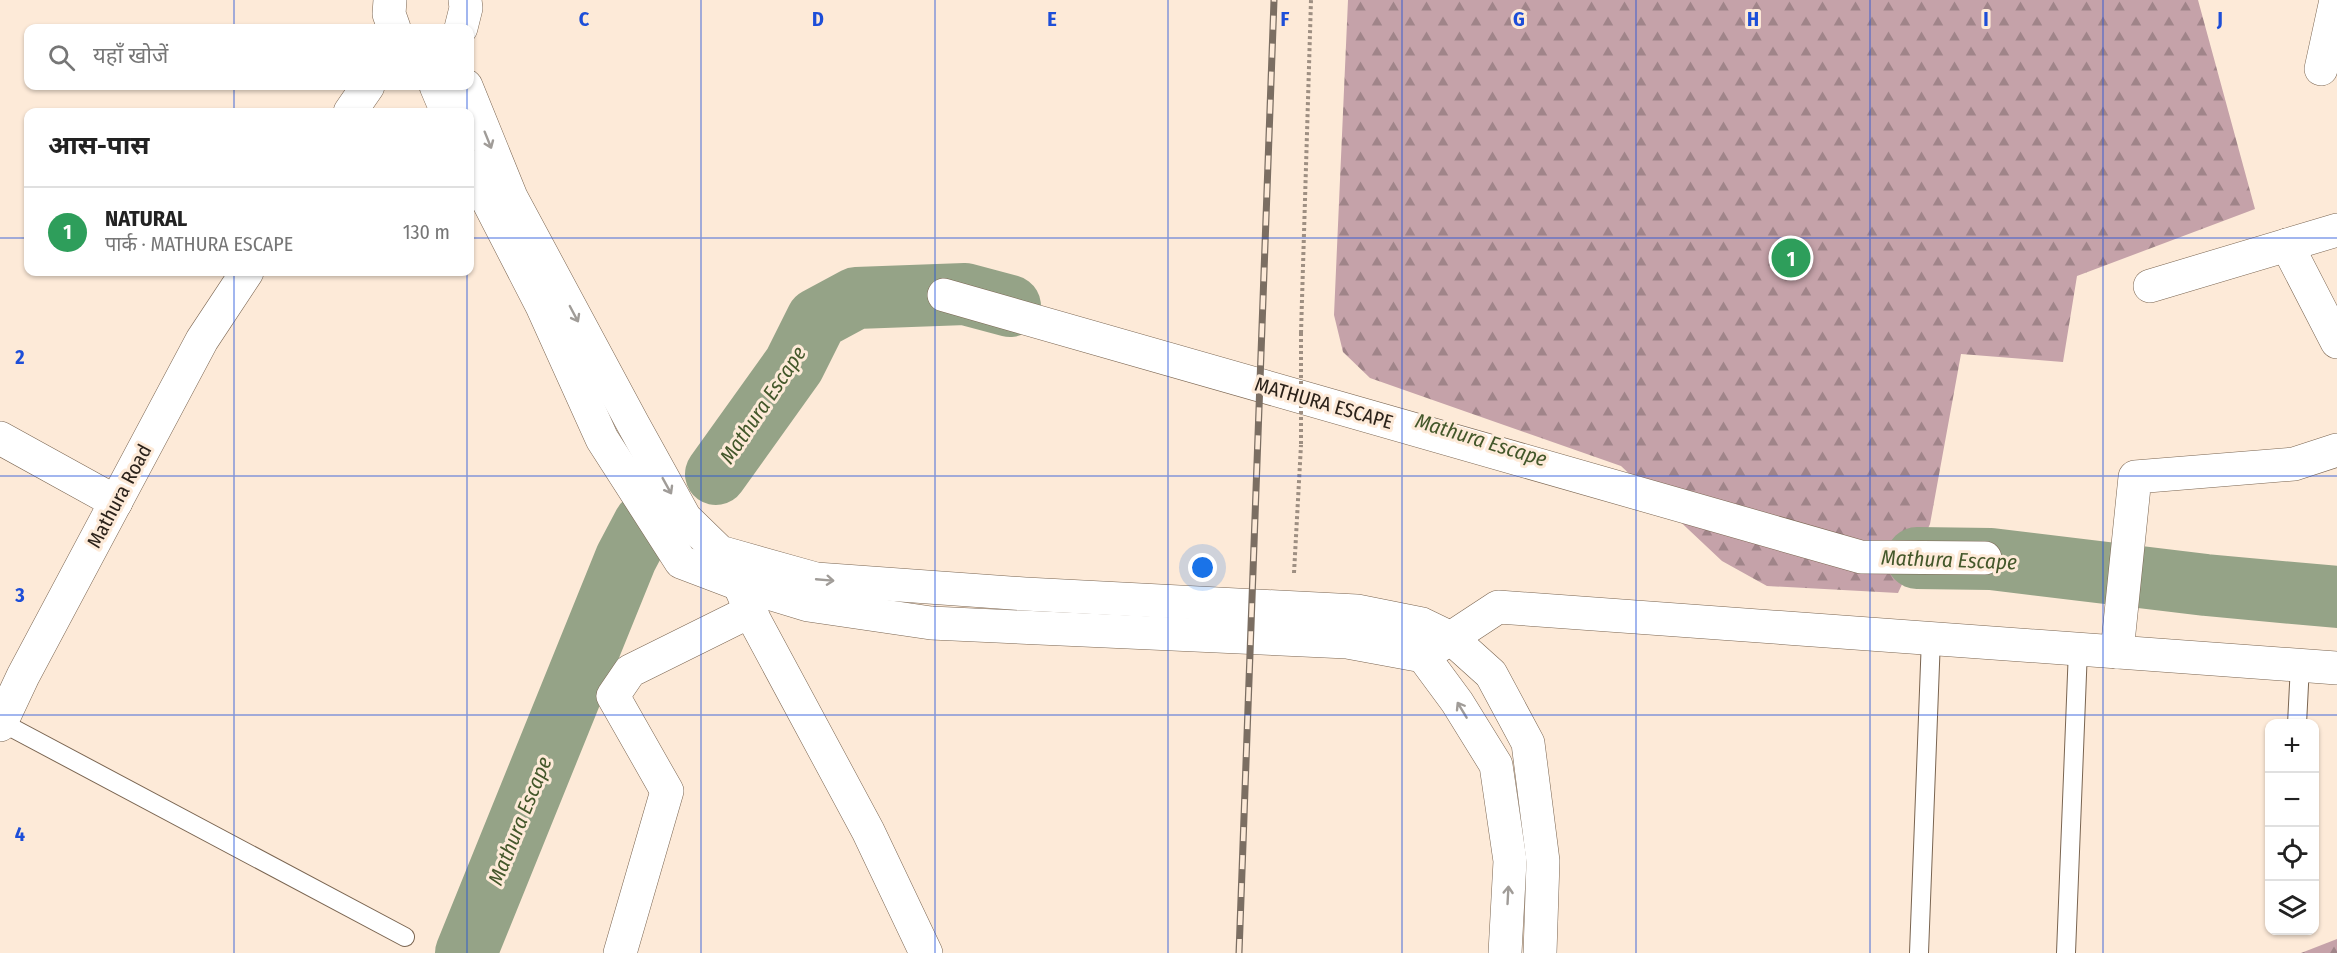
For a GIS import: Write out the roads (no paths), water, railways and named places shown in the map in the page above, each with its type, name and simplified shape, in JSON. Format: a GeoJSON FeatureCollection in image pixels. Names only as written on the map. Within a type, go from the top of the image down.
{"type":"FeatureCollection","features":[{"type":"Feature","properties":{"kind":"street"},"geometry":{"type":"LineString","coordinates":[[462,24],[466,8],[465,0]]}},
{"type":"Feature","properties":{"kind":"street"},"geometry":{"type":"LineString","coordinates":[[2321,69],[2336,0]]}},
{"type":"Feature","properties":{"kind":"street"},"geometry":{"type":"LineString","coordinates":[[354,108],[365,90]]}},
{"type":"Feature","properties":{"kind":"street"},"geometry":{"type":"LineString","coordinates":[[438,90],[445,108]]}},
{"type":"Feature","properties":{"kind":"street"},"geometry":{"type":"LineString","coordinates":[[468,90],[511,196],[638,435],[685,518],[720,552],[816,579],[1025,594],[1357,611],[1422,624],[1451,638],[1491,674],[1528,743],[1543,861],[1540,953]]}},
{"type":"Feature","properties":{"kind":"street"},"geometry":{"type":"LineString","coordinates":[[474,174],[542,306],[602,439],[674,552],[681,561],[745,598],[931,623],[1347,642],[1423,656],[1457,702],[1496,765],[1510,861],[1505,953]]}},
{"type":"Feature","properties":{"kind":"street"},"geometry":{"type":"LineString","coordinates":[[2150,286],[2337,230]]}},
{"type":"Feature","properties":{"kind":"street"},"geometry":{"type":"LineString","coordinates":[[2287,245],[2337,342]]}},
{"type":"Feature","properties":{"kind":"street","name":"Mathura Road"},"geometry":{"type":"LineString","coordinates":[[1,723],[23,676],[202,340],[244,276]]}},
{"type":"Feature","properties":{"kind":"street","name":"MATHURA ESCAPE"},"geometry":{"type":"LineString","coordinates":[[944,295],[1861,557],[1985,558]]}},
{"type":"Feature","properties":{"kind":"street"},"geometry":{"type":"LineString","coordinates":[[0,438],[116,502]]}},
{"type":"Feature","properties":{"kind":"street"},"geometry":{"type":"LineString","coordinates":[[2117,652],[2135,477],[2294,464],[2337,450]]}},
{"type":"Feature","properties":{"kind":"street"},"geometry":{"type":"LineString","coordinates":[[745,598],[868,831],[922,950]]}},
{"type":"Feature","properties":{"kind":"street"},"geometry":{"type":"LineString","coordinates":[[620,953],[668,791],[613,696],[630,671],[745,598]]}},
{"type":"Feature","properties":{"kind":"street"},"geometry":{"type":"LineString","coordinates":[[1423,656],[1498,607],[2337,668]]}},
{"type":"Feature","properties":{"kind":"lane"},"geometry":{"type":"LineString","coordinates":[[1919,953],[1930,638]]}},
{"type":"Feature","properties":{"kind":"lane"},"geometry":{"type":"LineString","coordinates":[[2066,953],[2078,649]]}},
{"type":"Feature","properties":{"kind":"lane"},"geometry":{"type":"LineString","coordinates":[[2297,719],[2300,665]]}},
{"type":"Feature","properties":{"kind":"lane"},"geometry":{"type":"LineString","coordinates":[[1,723],[405,938]]}},
{"type":"Feature","properties":{"kind":"waterway","name":"Mathura Escape"},"geometry":{"type":"LineString","coordinates":[[716,474],[794,365],[817,319],[856,298],[965,294],[1010,306]]}},
{"type":"Feature","properties":{"kind":"waterway","name":"Mathura Escape"},"geometry":{"type":"LineString","coordinates":[[466,953],[626,558],[644,524]]}},
{"type":"Feature","properties":{"kind":"waterway","name":"Mathura Escape"},"geometry":{"type":"LineString","coordinates":[[1917,558],[1991,559],[2206,585],[2337,597]]}},
{"type":"Feature","properties":{"kind":"railway"},"geometry":{"type":"LineString","coordinates":[[1239,953],[1274,0]]}},
{"type":"Feature","properties":{"kind":"place","name":"NATURAL"},"geometry":{"type":"Point","coordinates":[1791,258]}}]}
